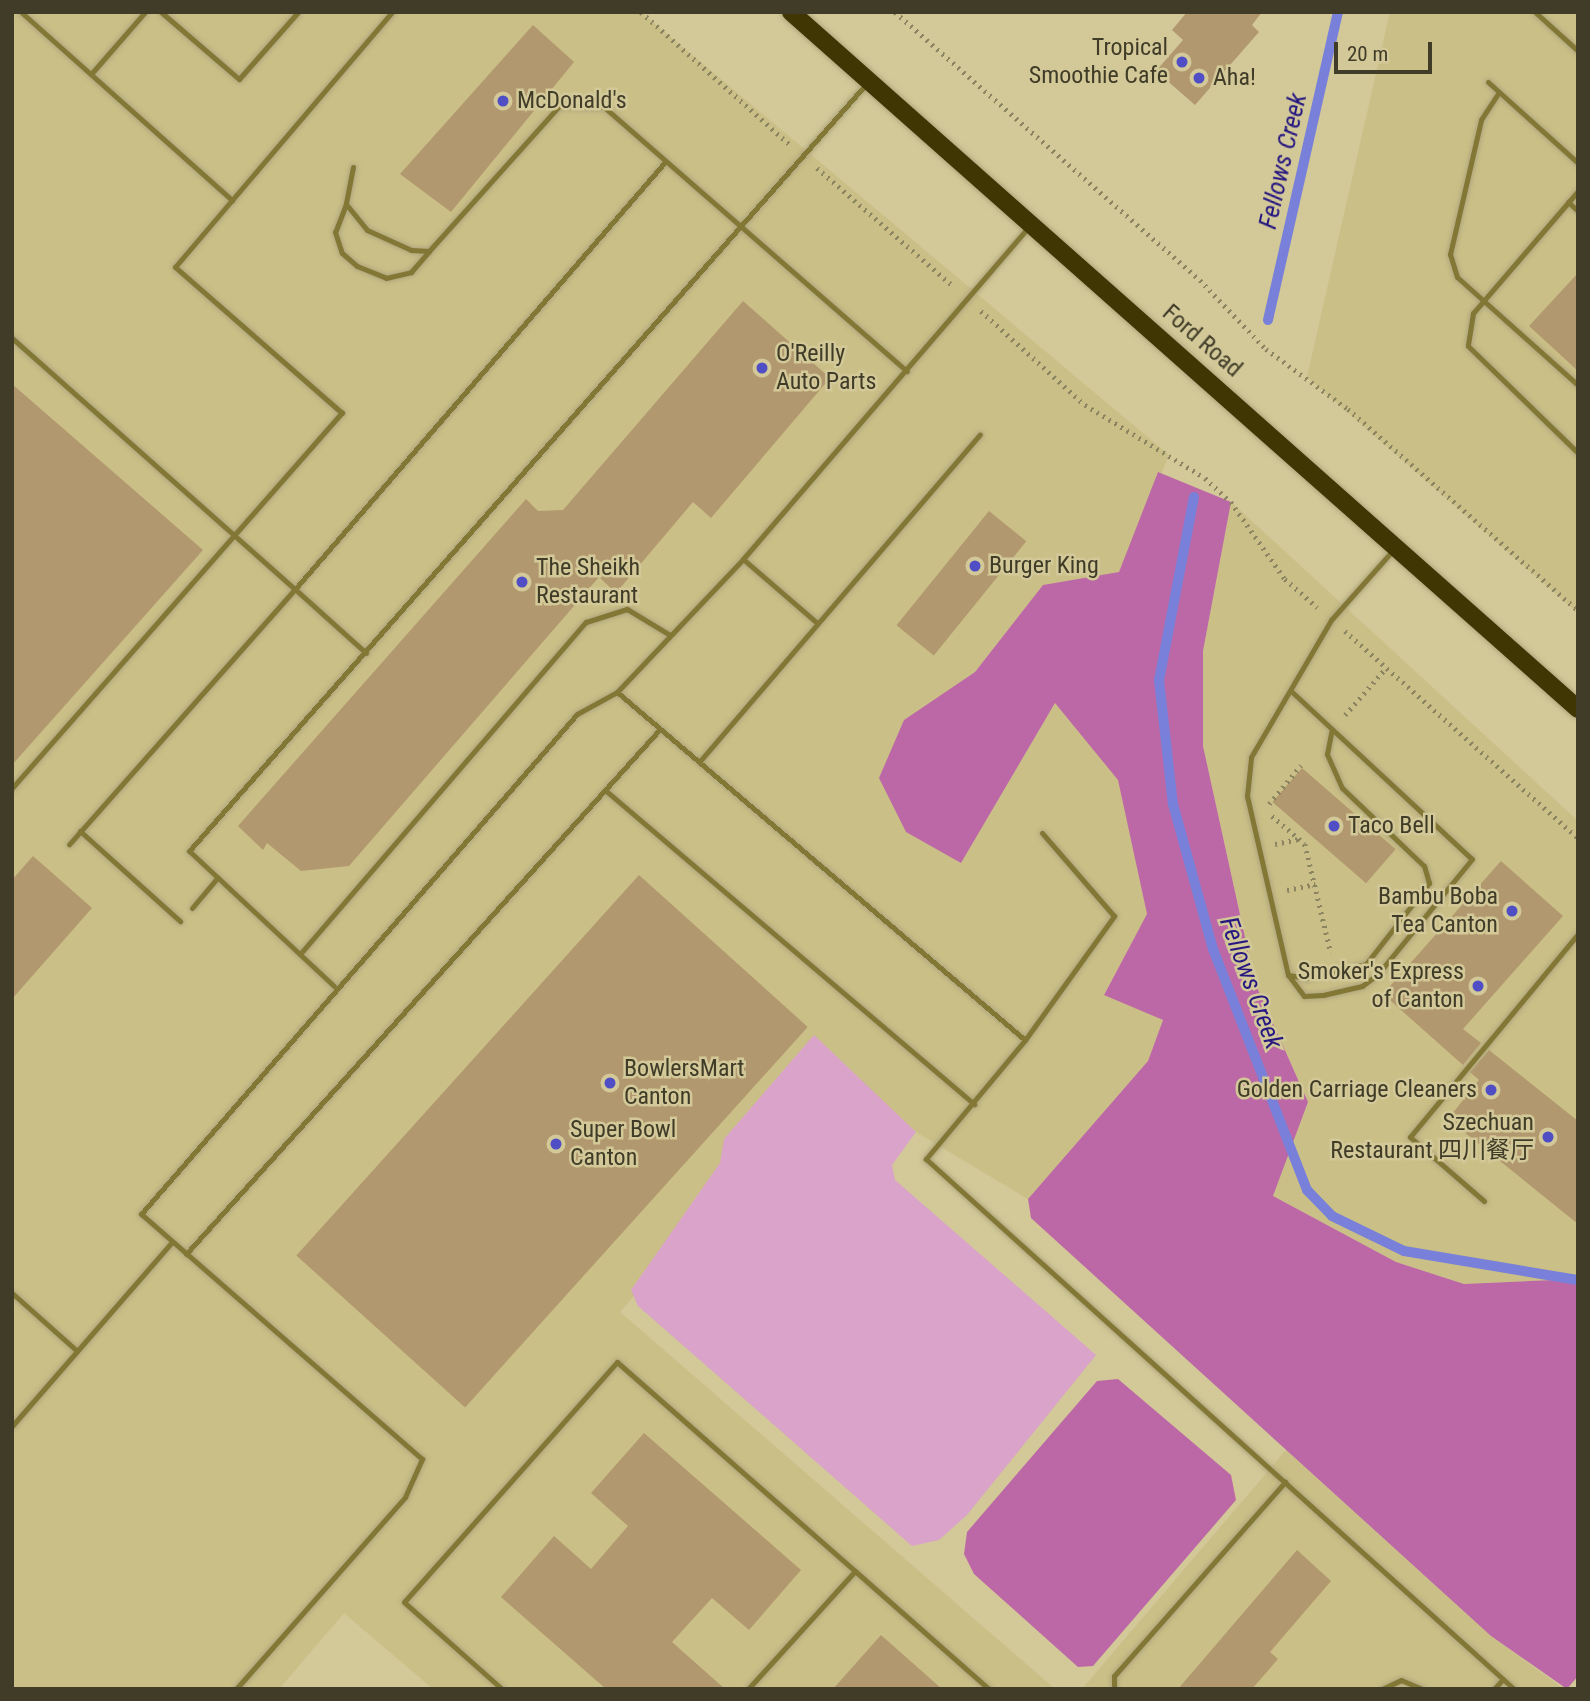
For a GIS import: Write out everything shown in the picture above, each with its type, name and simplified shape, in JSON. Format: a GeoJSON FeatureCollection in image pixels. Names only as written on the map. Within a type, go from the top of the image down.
{"type":"FeatureCollection","features":[{"type":"Feature","properties":{"kind":"main road","name":"Ford Road"},"geometry":{"type":"LineString","coordinates":[[791,12],[1578,709]]}},
{"type":"Feature","properties":{"kind":"lane"},"geometry":{"type":"LineString","coordinates":[[21,12],[232,200]]}},
{"type":"Feature","properties":{"kind":"lane"},"geometry":{"type":"LineString","coordinates":[[90,74],[145,12]]}},
{"type":"Feature","properties":{"kind":"lane"},"geometry":{"type":"LineString","coordinates":[[161,12],[239,79],[298,12]]}},
{"type":"Feature","properties":{"kind":"lane"},"geometry":{"type":"LineString","coordinates":[[12,788],[342,412],[175,267],[392,12]]}},
{"type":"Feature","properties":{"kind":"lane"},"geometry":{"type":"LineString","coordinates":[[1535,12],[1578,51]]}},
{"type":"Feature","properties":{"kind":"lane"},"geometry":{"type":"LineString","coordinates":[[334,986],[189,851],[869,81]]}},
{"type":"Feature","properties":{"kind":"lane"},"geometry":{"type":"LineString","coordinates":[[1488,82],[1578,163]]}},
{"type":"Feature","properties":{"kind":"lane"},"geometry":{"type":"LineString","coordinates":[[1499,92],[1481,120],[1450,254],[1457,277],[1578,385]]}},
{"type":"Feature","properties":{"kind":"lane"},"geometry":{"type":"LineString","coordinates":[[353,167],[346,204],[335,232],[342,253],[357,266],[386,278],[411,272],[559,106],[604,107],[907,371]]}},
{"type":"Feature","properties":{"kind":"lane"},"geometry":{"type":"LineString","coordinates":[[69,844],[666,162]]}},
{"type":"Feature","properties":{"kind":"lane"},"geometry":{"type":"LineString","coordinates":[[1578,191],[1473,313],[1468,346],[1578,453]]}},
{"type":"Feature","properties":{"kind":"lane"},"geometry":{"type":"LineString","coordinates":[[1568,202],[1578,211]]}},
{"type":"Feature","properties":{"kind":"lane"},"geometry":{"type":"LineString","coordinates":[[346,204],[367,230],[411,250],[429,251]]}},
{"type":"Feature","properties":{"kind":"lane"},"geometry":{"type":"LineString","coordinates":[[236,1689],[405,1497],[422,1459],[141,1214],[154,1193],[334,986],[577,714],[617,692],[743,559],[1031,224]]}},
{"type":"Feature","properties":{"kind":"lane"},"geometry":{"type":"LineString","coordinates":[[12,338],[366,653]]}},
{"type":"Feature","properties":{"kind":"lane"},"geometry":{"type":"LineString","coordinates":[[700,761],[980,433]]}},
{"type":"Feature","properties":{"kind":"lane"},"geometry":{"type":"LineString","coordinates":[[1291,691],[1472,859],[1442,900],[1362,986],[1304,996],[1287,975],[1248,796],[1251,757],[1331,620],[1396,547]]}},
{"type":"Feature","properties":{"kind":"lane"},"geometry":{"type":"LineString","coordinates":[[743,559],[816,622]]}},
{"type":"Feature","properties":{"kind":"lane"},"geometry":{"type":"LineString","coordinates":[[300,954],[586,622],[626,609],[670,635]]}},
{"type":"Feature","properties":{"kind":"lane"},"geometry":{"type":"LineString","coordinates":[[617,692],[1024,1040]]}},
{"type":"Feature","properties":{"kind":"lane"},"geometry":{"type":"LineString","coordinates":[[186,1254],[660,729]]}},
{"type":"Feature","properties":{"kind":"lane"},"geometry":{"type":"LineString","coordinates":[[1287,975],[1336,974],[1366,964],[1429,883],[1424,866],[1342,788],[1327,754],[1332,729]]}},
{"type":"Feature","properties":{"kind":"lane"},"geometry":{"type":"LineString","coordinates":[[606,790],[974,1104]]}},
{"type":"Feature","properties":{"kind":"lane"},"geometry":{"type":"LineString","coordinates":[[80,831],[180,921]]}},
{"type":"Feature","properties":{"kind":"lane"},"geometry":{"type":"LineString","coordinates":[[1042,833],[1114,916],[1024,1040],[926,1159],[1514,1689]]}},
{"type":"Feature","properties":{"kind":"lane"},"geometry":{"type":"LineString","coordinates":[[192,908],[218,877]]}},
{"type":"Feature","properties":{"kind":"lane"},"geometry":{"type":"LineString","coordinates":[[1483,1201],[1410,1137],[1578,934]]}},
{"type":"Feature","properties":{"kind":"lane"},"geometry":{"type":"LineString","coordinates":[[12,1426],[172,1242]]}},
{"type":"Feature","properties":{"kind":"lane"},"geometry":{"type":"LineString","coordinates":[[12,1293],[77,1351]]}},
{"type":"Feature","properties":{"kind":"lane"},"geometry":{"type":"LineString","coordinates":[[502,1689],[404,1602],[617,1362],[989,1689]]}},
{"type":"Feature","properties":{"kind":"lane"},"geometry":{"type":"LineString","coordinates":[[1114,1689],[1114,1676],[1285,1482]]}},
{"type":"Feature","properties":{"kind":"lane"},"geometry":{"type":"LineString","coordinates":[[748,1689],[855,1571]]}},
{"type":"Feature","properties":{"kind":"lane"},"geometry":{"type":"LineString","coordinates":[[1494,1689],[1503,1679]]}},
{"type":"Feature","properties":{"kind":"lane"},"geometry":{"type":"LineString","coordinates":[[1382,1689],[1401,1680],[1422,1689]]}},
{"type":"Feature","properties":{"kind":"path"},"geometry":{"type":"LineString","coordinates":[[641,12],[782,138]]}},
{"type":"Feature","properties":{"kind":"path"},"geometry":{"type":"LineString","coordinates":[[895,12],[1200,280],[1266,349],[1348,409],[1578,610]]}},
{"type":"Feature","properties":{"kind":"path"},"geometry":{"type":"LineString","coordinates":[[1133,433],[1231,502],[1285,579],[1313,604]]}},
{"type":"Feature","properties":{"kind":"path"},"geometry":{"type":"LineString","coordinates":[[1358,643],[1578,838]]}},
{"type":"Feature","properties":{"kind":"path"},"geometry":{"type":"LineString","coordinates":[[1345,715],[1386,668]]}},
{"type":"Feature","properties":{"kind":"path"},"geometry":{"type":"LineString","coordinates":[[1301,765],[1268,802],[1270,815],[1299,839],[1315,884],[1336,974]]}},
{"type":"Feature","properties":{"kind":"path"},"geometry":{"type":"LineString","coordinates":[[1274,844],[1299,839]]}},
{"type":"Feature","properties":{"kind":"path"},"geometry":{"type":"LineString","coordinates":[[1286,891],[1315,884]]}},
{"type":"Feature","properties":{"kind":"shaded area"},"geometry":{"type":"Polygon","coordinates":[[[12,12],[641,12],[1169,455],[1119,573],[1043,585],[975,672],[904,720],[961,863],[1055,703],[1119,780],[1147,915],[1104,994],[1163,1020],[1148,1061],[1028,1199],[916,1132],[837,1059],[620,1312],[1055,1689],[433,1689],[344,1613],[279,1689],[12,1689],[12,12]]]}},
{"type":"Feature","properties":{"kind":"shaded area"},"geometry":{"type":"Polygon","coordinates":[[[1390,12],[1578,12],[1578,613],[1307,377],[1390,12]]]}},
{"type":"Feature","properties":{"kind":"shaded area"},"geometry":{"type":"Polygon","coordinates":[[[1158,472],[1231,502],[1203,651],[1203,746],[1255,983],[1308,1102],[1273,1196],[1396,1262],[1464,1284],[1578,1279],[1578,1676],[1567,1689],[1491,1636],[1031,1218],[1028,1199],[1148,1061],[1163,1020],[1104,995],[1147,914],[1118,780],[1055,703],[961,863],[906,832],[879,778],[904,720],[975,672],[1043,585],[1119,572],[1158,472]]]}},
{"type":"Feature","properties":{"kind":"shaded area"},"geometry":{"type":"Polygon","coordinates":[[[1231,502],[1578,821],[1578,1279],[1464,1284],[1396,1262],[1273,1196],[1308,1102],[1255,983],[1203,746],[1203,651],[1231,502]]]}},
{"type":"Feature","properties":{"kind":"shaded area"},"geometry":{"type":"Polygon","coordinates":[[[814,1035],[916,1132],[892,1165],[895,1180],[1096,1355],[967,1515],[939,1540],[912,1546],[638,1306],[631,1290],[720,1163],[724,1139],[814,1035]]]}},
{"type":"Feature","properties":{"kind":"shaded area"},"geometry":{"type":"Polygon","coordinates":[[[1118,1379],[1231,1475],[1236,1500],[1093,1666],[1078,1667],[974,1574],[964,1554],[967,1532],[1097,1381],[1118,1379]]]}},
{"type":"Feature","properties":{"kind":"shaded area"},"geometry":{"type":"Polygon","coordinates":[[[1286,1450],[1491,1636],[1564,1689],[1082,1689],[1286,1450]]]}},
{"type":"Feature","properties":{"kind":"building"},"geometry":{"type":"Polygon","coordinates":[[[1187,12],[1262,12],[1252,25],[1259,32],[1195,105],[1156,71],[1183,40],[1172,30],[1187,12]]]}},
{"type":"Feature","properties":{"kind":"building","name":"McDonald's"},"geometry":{"type":"Polygon","coordinates":[[[533,25],[574,62],[451,212],[400,174],[533,25]]]}},
{"type":"Feature","properties":{"kind":"building"},"geometry":{"type":"Polygon","coordinates":[[[1578,273],[1578,371],[1529,326],[1578,273]]]}},
{"type":"Feature","properties":{"kind":"building"},"geometry":{"type":"Polygon","coordinates":[[[743,301],[830,378],[711,518],[693,502],[616,593],[599,577],[349,866],[301,871],[267,843],[263,850],[238,826],[526,499],[538,511],[563,510],[743,301]]]}},
{"type":"Feature","properties":{"kind":"building"},"geometry":{"type":"Polygon","coordinates":[[[12,384],[203,550],[12,765],[12,384]]]}},
{"type":"Feature","properties":{"kind":"building","name":"Burger King"},"geometry":{"type":"Polygon","coordinates":[[[989,511],[1026,541],[934,655],[896,625],[989,511]]]}},
{"type":"Feature","properties":{"kind":"building"},"geometry":{"type":"Polygon","coordinates":[[[1302,768],[1396,849],[1366,883],[1272,802],[1302,768]]]}},
{"type":"Feature","properties":{"kind":"building"},"geometry":{"type":"Polygon","coordinates":[[[33,856],[92,908],[12,999],[12,880],[33,856]]]}},
{"type":"Feature","properties":{"kind":"building"},"geometry":{"type":"Polygon","coordinates":[[[1501,861],[1563,916],[1463,1029],[1481,1043],[1463,1065],[1383,994],[1501,861]]]}},
{"type":"Feature","properties":{"kind":"building","name":"Super Bowl Canton"},"geometry":{"type":"Polygon","coordinates":[[[639,875],[808,1027],[465,1407],[296,1255],[639,875]]]}},
{"type":"Feature","properties":{"kind":"building"},"geometry":{"type":"Polygon","coordinates":[[[1489,1050],[1578,1121],[1578,1224],[1448,1119],[1479,1080],[1470,1072],[1489,1050]]]}},
{"type":"Feature","properties":{"kind":"building"},"geometry":{"type":"Polygon","coordinates":[[[644,1433],[801,1570],[749,1630],[712,1598],[672,1642],[725,1689],[606,1689],[501,1597],[554,1536],[591,1569],[628,1526],[591,1493],[644,1433]]]}},
{"type":"Feature","properties":{"kind":"building"},"geometry":{"type":"Polygon","coordinates":[[[1297,1550],[1331,1581],[1270,1652],[1278,1659],[1252,1689],[1178,1689],[1297,1550]]]}},
{"type":"Feature","properties":{"kind":"building"},"geometry":{"type":"Polygon","coordinates":[[[881,1635],[942,1689],[833,1689],[881,1635]]]}},
{"type":"Feature","properties":{"kind":"waterway","name":"Fellows Creek"},"geometry":{"type":"LineString","coordinates":[[1268,320],[1338,12]]}},
{"type":"Feature","properties":{"kind":"waterway","name":"Fellows Creek"},"geometry":{"type":"LineString","coordinates":[[1194,497],[1159,680],[1173,804],[1213,949],[1307,1190],[1332,1216],[1404,1251],[1578,1280]]}},
{"type":"Feature","properties":{"kind":"place","name":"Tropical Smoothie Cafe"},"geometry":{"type":"Point","coordinates":[1182,62]}},
{"type":"Feature","properties":{"kind":"place","name":"Aha!"},"geometry":{"type":"Point","coordinates":[1199,78]}},
{"type":"Feature","properties":{"kind":"place","name":"McDonald's"},"geometry":{"type":"Point","coordinates":[503,101]}},
{"type":"Feature","properties":{"kind":"place","name":"O'Reilly Auto Parts"},"geometry":{"type":"Point","coordinates":[762,368]}},
{"type":"Feature","properties":{"kind":"place","name":"Burger King"},"geometry":{"type":"Point","coordinates":[975,566]}},
{"type":"Feature","properties":{"kind":"place","name":"The Sheikh Restaurant"},"geometry":{"type":"Point","coordinates":[522,582]}},
{"type":"Feature","properties":{"kind":"place","name":"Taco Bell"},"geometry":{"type":"Point","coordinates":[1334,826]}},
{"type":"Feature","properties":{"kind":"place","name":"Bambu Boba Tea Canton"},"geometry":{"type":"Point","coordinates":[1512,911]}},
{"type":"Feature","properties":{"kind":"place","name":"Smoker's Express of Canton"},"geometry":{"type":"Point","coordinates":[1478,986]}},
{"type":"Feature","properties":{"kind":"place","name":"BowlersMart Canton"},"geometry":{"type":"Point","coordinates":[610,1083]}},
{"type":"Feature","properties":{"kind":"place","name":"Golden Carriage Cleaners"},"geometry":{"type":"Point","coordinates":[1491,1090]}},
{"type":"Feature","properties":{"kind":"place","name":"Szechuan Restaurant 四川餐厅"},"geometry":{"type":"Point","coordinates":[1548,1137]}},
{"type":"Feature","properties":{"kind":"place","name":"Super Bowl Canton"},"geometry":{"type":"Point","coordinates":[556,1144]}}]}
